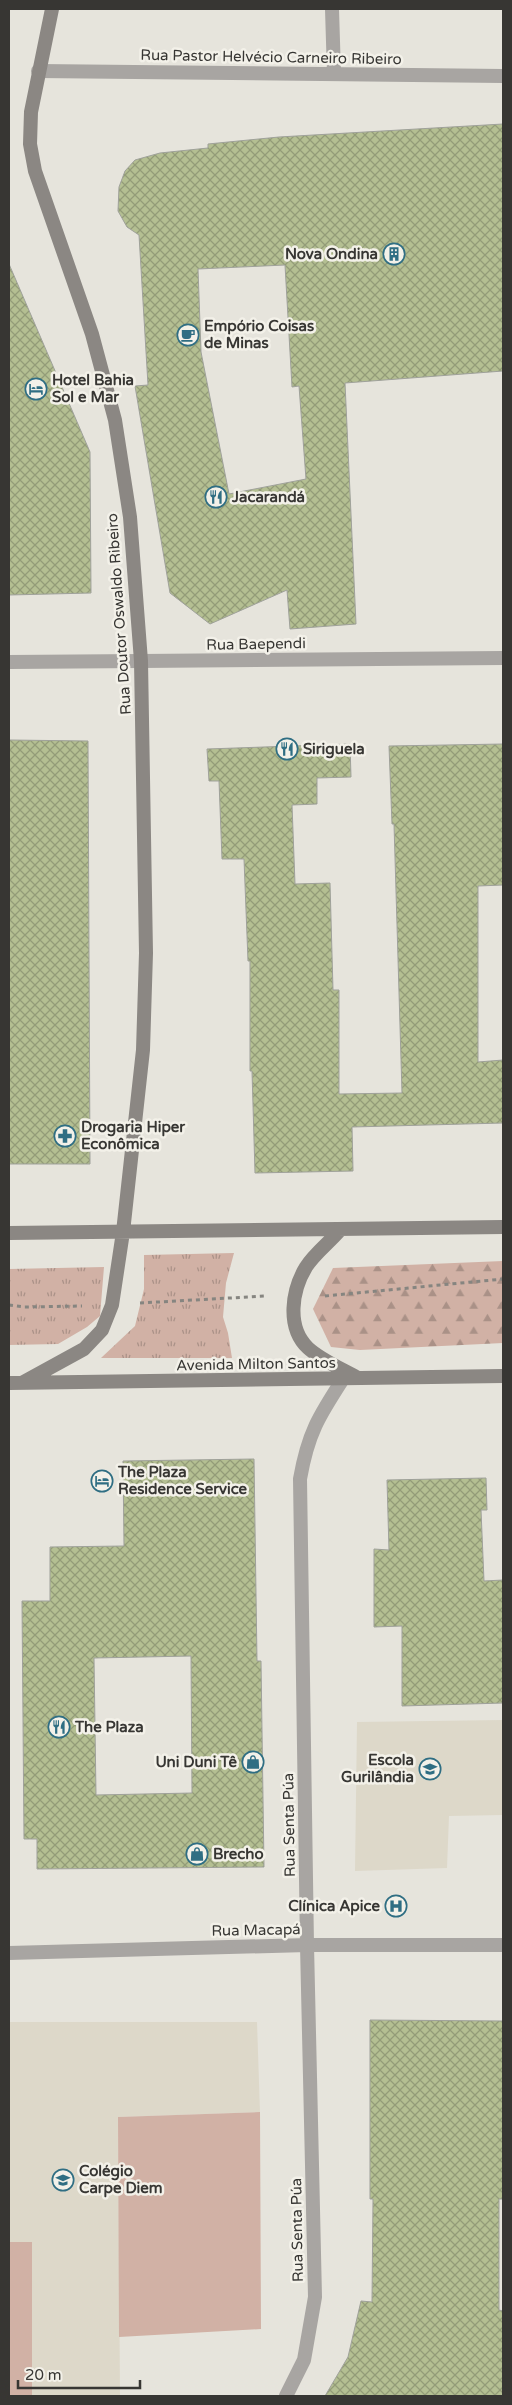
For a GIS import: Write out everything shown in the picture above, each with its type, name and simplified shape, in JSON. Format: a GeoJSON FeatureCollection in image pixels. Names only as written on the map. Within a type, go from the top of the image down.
{"type":"FeatureCollection","features":[{"type":"Feature","properties":{"kind":"main road","name":"Rua Doutor Oswaldo Ribeiro"},"geometry":{"type":"LineString","coordinates":[[15,1383],[84,1349],[102,1330],[112,1305],[123,1232],[143,1050],[146,953],[141,661],[130,517],[116,420],[92,334],[35,171],[30,144],[31,112],[52,9]]}},
{"type":"Feature","properties":{"kind":"main road"},"geometry":{"type":"LineString","coordinates":[[9,1233],[503,1228]]}},
{"type":"Feature","properties":{"kind":"main road"},"geometry":{"type":"LineString","coordinates":[[340,1230],[307,1265],[296,1287],[292,1309],[297,1334],[308,1349],[358,1378]]}},
{"type":"Feature","properties":{"kind":"main road","name":"Avenida Milton Santos"},"geometry":{"type":"LineString","coordinates":[[15,1383],[503,1376]]}},
{"type":"Feature","properties":{"kind":"street"},"geometry":{"type":"LineString","coordinates":[[332,9],[334,74]]}},
{"type":"Feature","properties":{"kind":"street","name":"Rua Pastor Helvécio Carneiro Ribeiro"},"geometry":{"type":"LineString","coordinates":[[38,71],[503,76]]}},
{"type":"Feature","properties":{"kind":"street","name":"Rua Baependi"},"geometry":{"type":"LineString","coordinates":[[9,662],[503,658]]}},
{"type":"Feature","properties":{"kind":"street","name":"Rua Senta Púa"},"geometry":{"type":"LineString","coordinates":[[286,2396],[304,2360],[315,2297],[306,1945],[300,1479],[306,1446],[314,1427],[343,1379]]}},
{"type":"Feature","properties":{"kind":"street","name":"Rua Macapá"},"geometry":{"type":"LineString","coordinates":[[9,1953],[306,1945],[503,1945]]}},
{"type":"Feature","properties":{"kind":"path"},"geometry":{"type":"LineString","coordinates":[[9,1305],[24,1307],[112,1305]]}},
{"type":"Feature","properties":{"kind":"shaded area","name":"Escola Gurilândia"},"geometry":{"type":"Polygon","coordinates":[[[503,1720],[503,1815],[449,1816],[447,1868],[355,1871],[357,1722],[503,1720]]]}},
{"type":"Feature","properties":{"kind":"shaded area","name":"Colégio Carpe Diem"},"geometry":{"type":"Polygon","coordinates":[[[9,2022],[257,2022],[260,2112],[118,2117],[120,2396],[32,2396],[32,2242],[9,2242],[9,2022]]]}},
{"type":"Feature","properties":{"kind":"green space"},"geometry":{"type":"Polygon","coordinates":[[[234,1253],[226,1283],[223,1317],[232,1358],[101,1358],[135,1326],[144,1289],[144,1255],[234,1253]]]}},
{"type":"Feature","properties":{"kind":"green space"},"geometry":{"type":"Polygon","coordinates":[[[503,1261],[503,1343],[360,1350],[331,1347],[313,1309],[333,1268],[503,1261]]]}},
{"type":"Feature","properties":{"kind":"green space"},"geometry":{"type":"Polygon","coordinates":[[[104,1267],[100,1316],[87,1327],[58,1344],[9,1345],[9,1269],[104,1267]]]}},
{"type":"Feature","properties":{"kind":"green space"},"geometry":{"type":"Polygon","coordinates":[[[260,2112],[261,2329],[119,2337],[118,2117],[260,2112]]]}},
{"type":"Feature","properties":{"kind":"green space"},"geometry":{"type":"Polygon","coordinates":[[[9,2242],[32,2242],[32,2396],[9,2396],[9,2242]]]}},
{"type":"Feature","properties":{"kind":"building"},"geometry":{"type":"Polygon","coordinates":[[[503,124],[503,371],[345,383],[356,624],[290,629],[287,590],[210,624],[170,593],[135,386],[148,385],[139,235],[127,227],[118,211],[119,187],[125,171],[135,160],[160,153],[208,148],[208,144],[279,137],[503,124]],[[285,265],[198,269],[201,352],[229,494],[306,479],[299,386],[292,387],[285,265]]]}},
{"type":"Feature","properties":{"kind":"building"},"geometry":{"type":"Polygon","coordinates":[[[9,264],[90,452],[91,593],[9,595],[9,264]]]}},
{"type":"Feature","properties":{"kind":"building"},"geometry":{"type":"Polygon","coordinates":[[[9,740],[88,741],[90,1164],[9,1164],[9,740]]]}},
{"type":"Feature","properties":{"kind":"building"},"geometry":{"type":"Polygon","coordinates":[[[350,744],[351,777],[317,778],[317,804],[292,805],[295,884],[330,883],[333,990],[339,990],[339,1094],[402,1093],[394,824],[392,824],[389,746],[503,744],[503,885],[478,886],[478,1062],[503,1060],[503,1123],[352,1127],[353,1171],[255,1173],[252,1071],[250,1071],[250,961],[248,961],[244,859],[222,859],[219,781],[209,781],[207,749],[350,744]]]}},
{"type":"Feature","properties":{"kind":"building"},"geometry":{"type":"Polygon","coordinates":[[[254,1459],[257,1661],[261,1661],[264,1867],[37,1869],[37,1839],[24,1839],[22,1601],[50,1601],[50,1547],[124,1546],[123,1461],[254,1459]],[[191,1656],[94,1658],[96,1795],[192,1793],[191,1656]]]}},
{"type":"Feature","properties":{"kind":"building"},"geometry":{"type":"Polygon","coordinates":[[[486,1478],[487,1510],[481,1510],[484,1581],[503,1580],[503,1703],[402,1706],[402,1626],[374,1627],[374,1549],[389,1550],[387,1480],[486,1478]]]}},
{"type":"Feature","properties":{"kind":"building"},"geometry":{"type":"Polygon","coordinates":[[[370,2020],[503,2021],[503,2199],[499,2199],[499,2310],[503,2311],[503,2396],[325,2396],[348,2357],[361,2301],[372,2302],[373,2199],[370,2199],[370,2020]]]}},
{"type":"Feature","properties":{"kind":"place","name":"Nova Ondina"},"geometry":{"type":"Point","coordinates":[394,254]}},
{"type":"Feature","properties":{"kind":"place","name":"Empório Coisas de Minas"},"geometry":{"type":"Point","coordinates":[188,335]}},
{"type":"Feature","properties":{"kind":"place","name":"Hotel Bahia Sol e Mar"},"geometry":{"type":"Point","coordinates":[36,389]}},
{"type":"Feature","properties":{"kind":"place","name":"Jacarandá"},"geometry":{"type":"Point","coordinates":[216,497]}},
{"type":"Feature","properties":{"kind":"place","name":"Siriguela"},"geometry":{"type":"Point","coordinates":[287,749]}},
{"type":"Feature","properties":{"kind":"place","name":"Drogaria Hiper Econômica"},"geometry":{"type":"Point","coordinates":[65,1136]}},
{"type":"Feature","properties":{"kind":"place","name":"The Plaza Residence Service"},"geometry":{"type":"Point","coordinates":[102,1481]}},
{"type":"Feature","properties":{"kind":"place","name":"The Plaza"},"geometry":{"type":"Point","coordinates":[59,1727]}},
{"type":"Feature","properties":{"kind":"place","name":"Uni Duni Tê"},"geometry":{"type":"Point","coordinates":[253,1762]}},
{"type":"Feature","properties":{"kind":"place","name":"Escola Gurilândia"},"geometry":{"type":"Point","coordinates":[430,1769]}},
{"type":"Feature","properties":{"kind":"place","name":"Brecho"},"geometry":{"type":"Point","coordinates":[197,1854]}},
{"type":"Feature","properties":{"kind":"place","name":"Clínica Apice"},"geometry":{"type":"Point","coordinates":[396,1906]}},
{"type":"Feature","properties":{"kind":"place","name":"Colégio Carpe Diem"},"geometry":{"type":"Point","coordinates":[63,2180]}}]}
